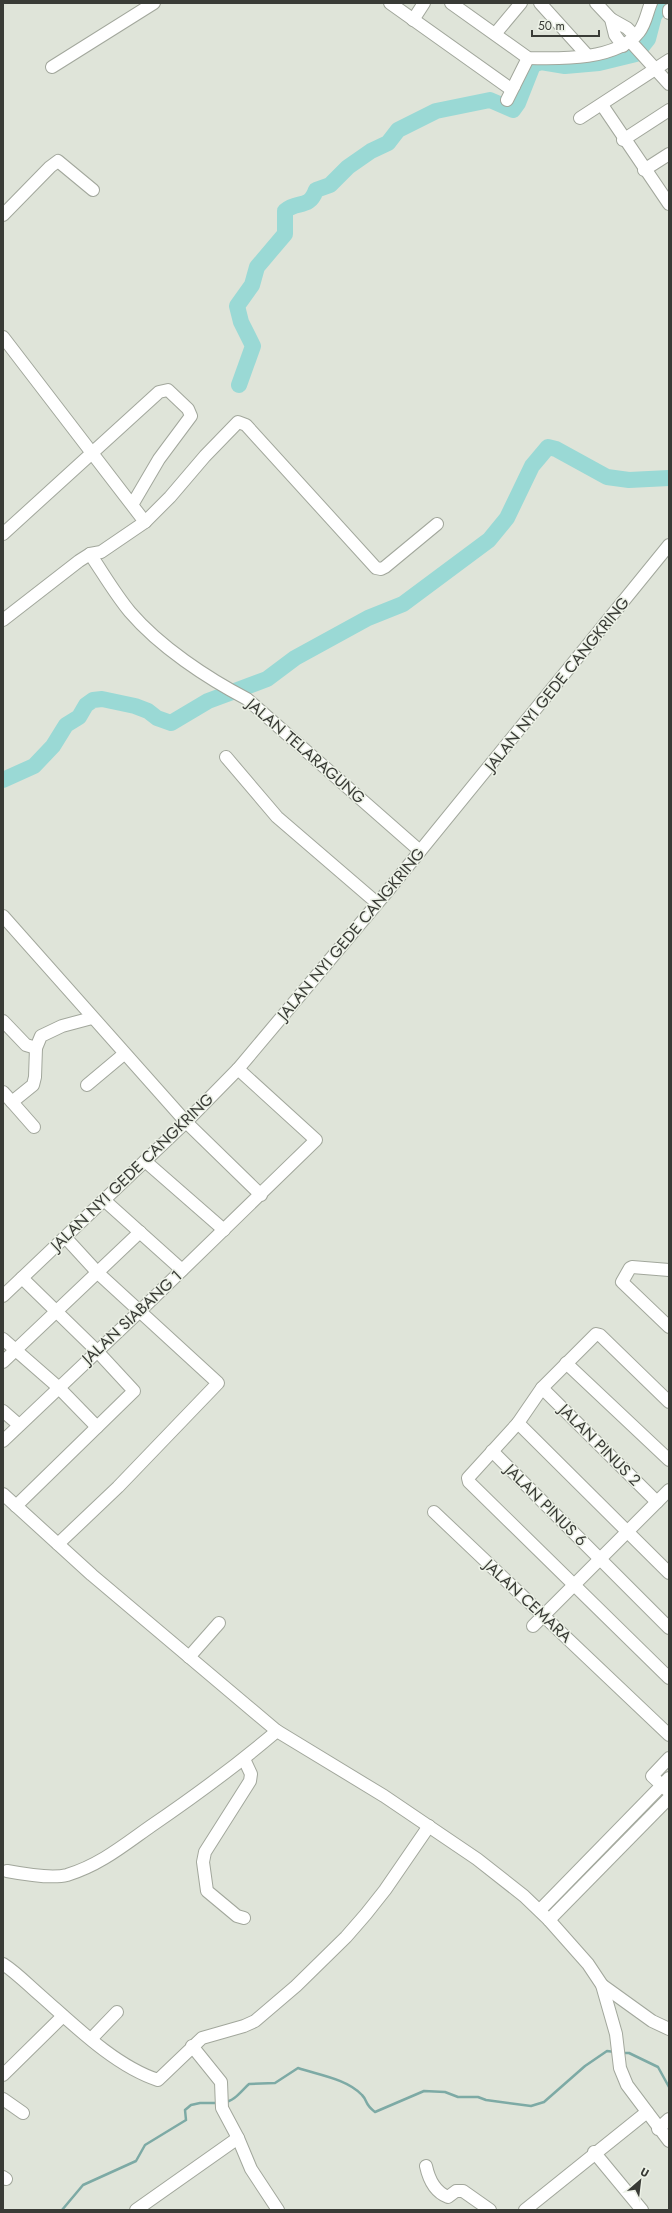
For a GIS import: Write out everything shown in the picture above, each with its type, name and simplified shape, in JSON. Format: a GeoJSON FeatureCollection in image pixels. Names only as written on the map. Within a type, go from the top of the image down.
{"type":"FeatureCollection","features":[{"type":"Feature","properties":{"kind":"street"},"geometry":{"type":"LineString","coordinates":[[52,67],[154,3]]}},
{"type":"Feature","properties":{"kind":"street"},"geometry":{"type":"LineString","coordinates":[[390,3],[508,87],[514,86]]}},
{"type":"Feature","properties":{"kind":"street"},"geometry":{"type":"LineString","coordinates":[[413,20],[424,3]]}},
{"type":"Feature","properties":{"kind":"street"},"geometry":{"type":"LineString","coordinates":[[451,3],[528,58],[568,58],[634,45]]}},
{"type":"Feature","properties":{"kind":"street"},"geometry":{"type":"LineString","coordinates":[[464,12],[473,3]]}},
{"type":"Feature","properties":{"kind":"street"},"geometry":{"type":"LineString","coordinates":[[495,34],[521,3]]}},
{"type":"Feature","properties":{"kind":"street"},"geometry":{"type":"LineString","coordinates":[[540,3],[587,55]]}},
{"type":"Feature","properties":{"kind":"street"},"geometry":{"type":"LineString","coordinates":[[596,3],[611,19],[616,35],[634,45],[669,84]]}},
{"type":"Feature","properties":{"kind":"street"},"geometry":{"type":"LineString","coordinates":[[634,45],[644,25],[650,4]]}},
{"type":"Feature","properties":{"kind":"street"},"geometry":{"type":"LineString","coordinates":[[507,100],[528,58]]}},
{"type":"Feature","properties":{"kind":"street"},"geometry":{"type":"LineString","coordinates":[[580,118],[669,60]]}},
{"type":"Feature","properties":{"kind":"street"},"geometry":{"type":"LineString","coordinates":[[602,105],[623,140],[668,202]]}},
{"type":"Feature","properties":{"kind":"street"},"geometry":{"type":"LineString","coordinates":[[623,140],[669,110]]}},
{"type":"Feature","properties":{"kind":"street"},"geometry":{"type":"LineString","coordinates":[[644,170],[669,154]]}},
{"type":"Feature","properties":{"kind":"street"},"geometry":{"type":"LineString","coordinates":[[3,214],[50,167],[58,162],[93,190]]}},
{"type":"Feature","properties":{"kind":"street"},"geometry":{"type":"LineString","coordinates":[[3,337],[145,522]]}},
{"type":"Feature","properties":{"kind":"street"},"geometry":{"type":"LineString","coordinates":[[3,534],[162,390],[168,390],[172,392],[188,410],[191,416],[159,459],[132,505]]}},
{"type":"Feature","properties":{"kind":"street"},"geometry":{"type":"LineString","coordinates":[[3,620],[90,554],[101,552],[145,522],[170,497],[205,456],[238,422],[246,425],[376,568],[381,569],[385,567],[437,524]]}},
{"type":"Feature","properties":{"kind":"street","name":"JALAN NYI GEDE CANGKRING"},"geometry":{"type":"LineString","coordinates":[[3,1296],[186,1122],[238,1069],[420,851],[669,545]]}},
{"type":"Feature","properties":{"kind":"street","name":"JALAN TELARAGUNG"},"geometry":{"type":"LineString","coordinates":[[90,554],[125,604],[146,628],[166,646],[221,685],[248,699],[324,768],[420,851]]}},
{"type":"Feature","properties":{"kind":"street"},"geometry":{"type":"LineString","coordinates":[[226,757],[273,814],[377,903]]}},
{"type":"Feature","properties":{"kind":"street"},"geometry":{"type":"LineString","coordinates":[[3,916],[186,1122],[261,1194]]}},
{"type":"Feature","properties":{"kind":"street"},"geometry":{"type":"LineString","coordinates":[[3,1021],[26,1045],[36,1048]]}},
{"type":"Feature","properties":{"kind":"street"},"geometry":{"type":"LineString","coordinates":[[12,1102],[33,1085],[35,1077],[36,1048],[38,1040],[46,1032],[77,1021],[96,1022]]}},
{"type":"Feature","properties":{"kind":"street"},"geometry":{"type":"LineString","coordinates":[[87,1085],[124,1054]]}},
{"type":"Feature","properties":{"kind":"street","name":"JALAN SIABANG 1"},"geometry":{"type":"LineString","coordinates":[[3,1441],[58,1387],[140,1311],[316,1140],[238,1069]]}},
{"type":"Feature","properties":{"kind":"street"},"geometry":{"type":"LineString","coordinates":[[3,1092],[34,1127]]}},
{"type":"Feature","properties":{"kind":"street"},"geometry":{"type":"LineString","coordinates":[[145,1161],[224,1230]]}},
{"type":"Feature","properties":{"kind":"street"},"geometry":{"type":"LineString","coordinates":[[104,1200],[182,1270]]}},
{"type":"Feature","properties":{"kind":"street"},"geometry":{"type":"LineString","coordinates":[[3,1362],[57,1313],[140,1232]]}},
{"type":"Feature","properties":{"kind":"street"},"geometry":{"type":"LineString","coordinates":[[58,1544],[118,1487],[218,1384],[218,1382],[98,1273],[65,1237]]}},
{"type":"Feature","properties":{"kind":"street"},"geometry":{"type":"LineString","coordinates":[[669,1270],[632,1267],[622,1282],[669,1327]]}},
{"type":"Feature","properties":{"kind":"street"},"geometry":{"type":"LineString","coordinates":[[16,1506],[134,1391],[97,1351],[22,1278]]}},
{"type":"Feature","properties":{"kind":"street"},"geometry":{"type":"LineString","coordinates":[[669,1402],[600,1335],[594,1336],[542,1388],[518,1423],[471,1475],[469,1482],[576,1584],[669,1678]]}},
{"type":"Feature","properties":{"kind":"street"},"geometry":{"type":"LineString","coordinates":[[3,1339],[58,1387],[98,1427]]}},
{"type":"Feature","properties":{"kind":"street"},"geometry":{"type":"LineString","coordinates":[[566,1363],[669,1460]]}},
{"type":"Feature","properties":{"kind":"street","name":"JALAN PINUS 2"},"geometry":{"type":"LineString","coordinates":[[542,1388],[657,1502]]}},
{"type":"Feature","properties":{"kind":"street"},"geometry":{"type":"LineString","coordinates":[[3,1411],[19,1425]]}},
{"type":"Feature","properties":{"kind":"street"},"geometry":{"type":"LineString","coordinates":[[518,1423],[667,1569]]}},
{"type":"Feature","properties":{"kind":"street","name":"JALAN PINUS 6"},"geometry":{"type":"LineString","coordinates":[[492,1451],[669,1628]]}},
{"type":"Feature","properties":{"kind":"street"},"geometry":{"type":"LineString","coordinates":[[533,1626],[669,1490]]}},
{"type":"Feature","properties":{"kind":"street"},"geometry":{"type":"LineString","coordinates":[[3,1494],[58,1544],[189,1657],[226,1684],[277,1731],[384,1796],[429,1826],[477,1859],[540,1910],[588,1964],[602,1985],[616,2034],[620,2068],[628,2085],[646,2112],[669,2141]]}},
{"type":"Feature","properties":{"kind":"street","name":"JALAN CEMARA"},"geometry":{"type":"LineString","coordinates":[[434,1512],[669,1735]]}},
{"type":"Feature","properties":{"kind":"street"},"geometry":{"type":"LineString","coordinates":[[189,1657],[220,1623]]}},
{"type":"Feature","properties":{"kind":"street"},"geometry":{"type":"LineString","coordinates":[[7,1870],[25,1875],[62,1876],[95,1864],[117,1852],[244,1759],[277,1731]]}},
{"type":"Feature","properties":{"kind":"street"},"geometry":{"type":"LineString","coordinates":[[540,1910],[666,1785],[652,1776],[669,1758]]}},
{"type":"Feature","properties":{"kind":"street"},"geometry":{"type":"LineString","coordinates":[[244,1759],[251,1774],[250,1781],[205,1852],[203,1862],[207,1891],[237,1916],[244,1918]]}},
{"type":"Feature","properties":{"kind":"street"},"geometry":{"type":"LineString","coordinates":[[549,1920],[669,1798]]}},
{"type":"Feature","properties":{"kind":"street"},"geometry":{"type":"LineString","coordinates":[[3,1964],[18,1975],[63,2016],[92,2039],[126,2064],[158,2080],[182,2059],[192,2046],[210,2034],[218,2034],[244,2026],[255,2020],[296,1986],[346,1938],[386,1890],[429,1826]]}},
{"type":"Feature","properties":{"kind":"street"},"geometry":{"type":"LineString","coordinates":[[602,1985],[652,2020],[669,2029]]}},
{"type":"Feature","properties":{"kind":"street"},"geometry":{"type":"LineString","coordinates":[[92,2039],[117,2012]]}},
{"type":"Feature","properties":{"kind":"street"},"geometry":{"type":"LineString","coordinates":[[3,2075],[63,2016]]}},
{"type":"Feature","properties":{"kind":"street"},"geometry":{"type":"LineString","coordinates":[[192,2046],[221,2082],[222,2108],[252,2169],[278,2210]]}},
{"type":"Feature","properties":{"kind":"street"},"geometry":{"type":"LineString","coordinates":[[3,2099],[23,2114]]}},
{"type":"Feature","properties":{"kind":"street"},"geometry":{"type":"LineString","coordinates":[[525,2210],[594,2152],[646,2112]]}},
{"type":"Feature","properties":{"kind":"street"},"geometry":{"type":"LineString","coordinates":[[658,2129],[669,2119]]}},
{"type":"Feature","properties":{"kind":"street"},"geometry":{"type":"LineString","coordinates":[[136,2210],[238,2138]]}},
{"type":"Feature","properties":{"kind":"street"},"geometry":{"type":"LineString","coordinates":[[594,2152],[642,2210]]}},
{"type":"Feature","properties":{"kind":"street"},"geometry":{"type":"LineString","coordinates":[[426,2166],[429,2180],[442,2195],[448,2197],[456,2191],[463,2191],[490,2210]]}},
{"type":"Feature","properties":{"kind":"waterway"},"geometry":{"type":"LineString","coordinates":[[239,385],[253,346],[241,322],[237,306],[252,285],[257,267],[285,234],[285,211],[294,206],[306,203],[310,200],[316,190],[330,185],[348,167],[371,151],[388,143],[398,130],[436,111],[490,100],[513,110],[518,103],[533,65],[541,62],[565,66],[599,63],[636,54],[648,39],[654,16],[663,3]]}},
{"type":"Feature","properties":{"kind":"waterway"},"geometry":{"type":"LineString","coordinates":[[3,780],[34,766],[53,746],[66,725],[79,717],[86,705],[93,700],[102,699],[135,706],[148,711],[157,718],[171,723],[208,701],[267,679],[295,658],[368,618],[403,604],[489,540],[507,518],[532,466],[548,447],[556,449],[607,477],[629,480],[669,478]]}},
{"type":"Feature","properties":{"kind":"waterway"},"geometry":{"type":"LineString","coordinates":[[224,2102],[234,2098],[249,2084],[275,2083],[298,2068],[332,2078],[349,2085],[362,2095],[369,2107],[375,2112],[424,2091],[445,2092],[458,2097],[478,2097],[486,2100],[531,2106],[544,2102],[585,2066],[607,2051],[615,2052]]}},
{"type":"Feature","properties":{"kind":"waterway"},"geometry":{"type":"LineString","coordinates":[[622,2053],[629,2053],[658,2067],[669,2087]]}},
{"type":"Feature","properties":{"kind":"waterway"},"geometry":{"type":"LineString","coordinates":[[62,2210],[83,2185],[136,2161],[145,2145],[186,2120],[185,2110],[191,2105],[200,2103],[217,2103]]}}]}
